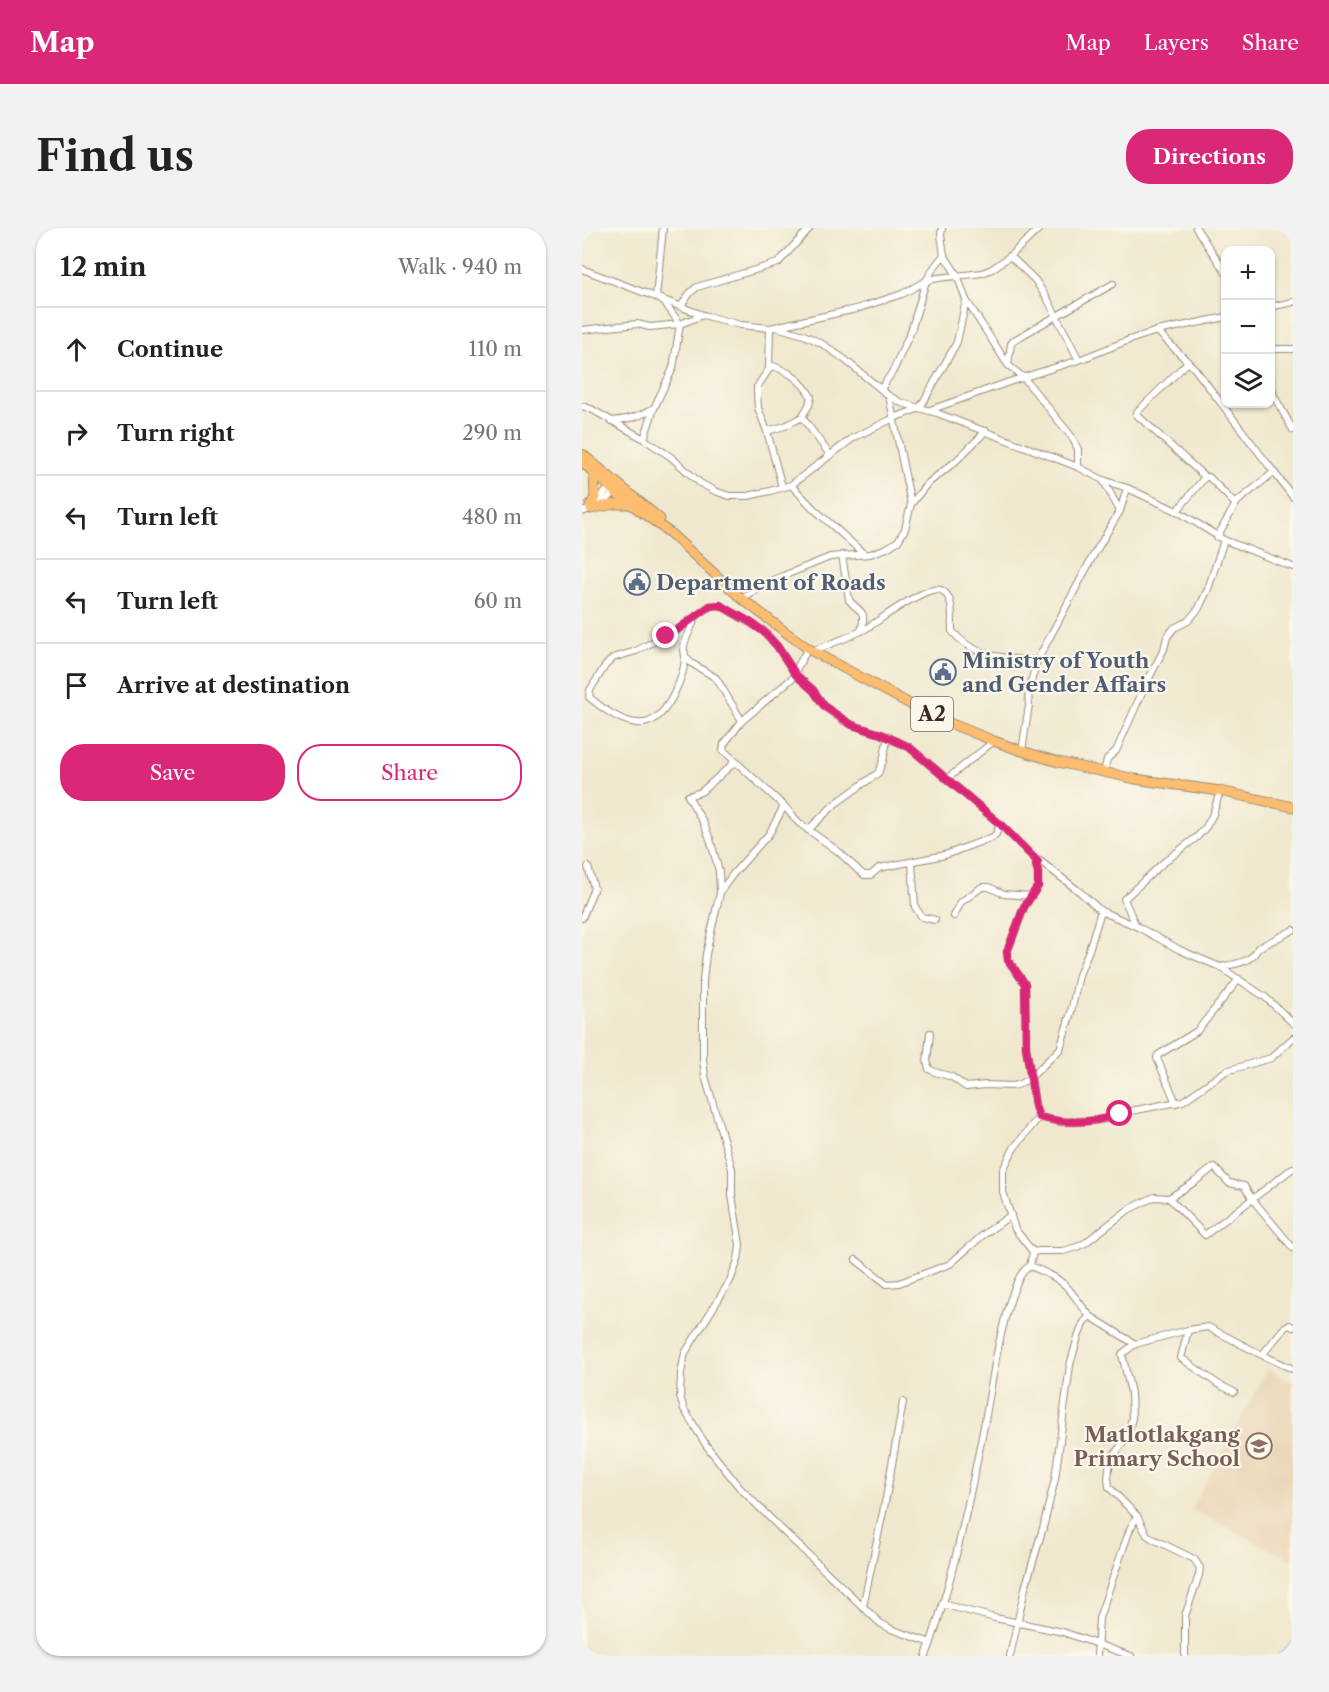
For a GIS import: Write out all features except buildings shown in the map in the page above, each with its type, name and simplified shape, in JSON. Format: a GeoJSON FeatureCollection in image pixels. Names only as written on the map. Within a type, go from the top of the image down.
{"type":"FeatureCollection","features":[{"type":"Feature","properties":{"kind":"highway","name":"A2"},"geometry":{"type":"LineString","coordinates":[[582,454],[631,504],[670,533],[741,598],[810,649],[910,704],[947,722],[1022,751],[1104,772],[1293,805]]}},
{"type":"Feature","properties":{"kind":"highway","name":"A2"},"geometry":{"type":"LineString","coordinates":[[582,462],[658,518],[670,533]]}},
{"type":"Feature","properties":{"kind":"highway"},"geometry":{"type":"LineString","coordinates":[[586,510],[595,498],[594,472]]}},
{"type":"Feature","properties":{"kind":"highway"},"geometry":{"type":"LineString","coordinates":[[586,510],[614,504],[631,504]]}},
{"type":"Feature","properties":{"kind":"street"},"geometry":{"type":"LineString","coordinates":[[656,297],[663,228]]}},
{"type":"Feature","properties":{"kind":"street"},"geometry":{"type":"LineString","coordinates":[[681,306],[697,287],[778,263],[810,228]]}},
{"type":"Feature","properties":{"kind":"street"},"geometry":{"type":"LineString","coordinates":[[942,228],[941,236],[945,255],[957,275],[966,300],[1008,365],[1023,377],[1077,446],[1078,467]]}},
{"type":"Feature","properties":{"kind":"street"},"geometry":{"type":"LineString","coordinates":[[773,327],[856,309],[902,294],[926,281],[982,273],[1011,256],[1040,228]]}},
{"type":"Feature","properties":{"kind":"street"},"geometry":{"type":"LineString","coordinates":[[1196,228],[1221,266]]}},
{"type":"Feature","properties":{"kind":"street"},"geometry":{"type":"LineString","coordinates":[[881,389],[893,371],[910,331],[926,281],[934,267],[945,255]]}},
{"type":"Feature","properties":{"kind":"street"},"geometry":{"type":"LineString","coordinates":[[1011,256],[1035,280],[1058,317],[1079,360]]}},
{"type":"Feature","properties":{"kind":"street"},"geometry":{"type":"LineString","coordinates":[[582,269],[703,315],[741,325],[773,327],[804,335],[821,343],[889,396],[902,403],[986,431],[1078,467],[1177,511],[1217,537],[1293,567]]}},
{"type":"Feature","properties":{"kind":"street"},"geometry":{"type":"LineString","coordinates":[[1008,365],[1011,344],[1014,340],[1113,284]]}},
{"type":"Feature","properties":{"kind":"street"},"geometry":{"type":"LineString","coordinates":[[644,439],[654,408],[673,368],[680,324],[665,303],[656,297]]}},
{"type":"Feature","properties":{"kind":"street"},"geometry":{"type":"LineString","coordinates":[[582,406],[644,439],[671,457],[700,483],[715,491],[729,496],[748,496],[791,485],[853,438],[920,408],[957,342],[966,300]]}},
{"type":"Feature","properties":{"kind":"street"},"geometry":{"type":"LineString","coordinates":[[1275,306],[1293,302]]}},
{"type":"Feature","properties":{"kind":"street"},"geometry":{"type":"LineString","coordinates":[[662,324],[668,315],[665,303]]}},
{"type":"Feature","properties":{"kind":"street"},"geometry":{"type":"LineString","coordinates":[[582,330],[637,324],[650,327],[680,324],[703,315]]}},
{"type":"Feature","properties":{"kind":"street"},"geometry":{"type":"LineString","coordinates":[[929,411],[1157,331],[1221,318]]}},
{"type":"Feature","properties":{"kind":"street"},"geometry":{"type":"LineString","coordinates":[[773,327],[770,365],[768,372],[757,387],[757,393],[758,408],[767,431],[782,487]]}},
{"type":"Feature","properties":{"kind":"street"},"geometry":{"type":"LineString","coordinates":[[1157,331],[1188,362],[1293,497]]}},
{"type":"Feature","properties":{"kind":"street"},"geometry":{"type":"LineString","coordinates":[[1275,349],[1293,349]]}},
{"type":"Feature","properties":{"kind":"street"},"geometry":{"type":"LineString","coordinates":[[1188,362],[1136,414],[1205,477],[1209,477],[1235,504]]}},
{"type":"Feature","properties":{"kind":"street"},"geometry":{"type":"LineString","coordinates":[[767,431],[785,426],[802,417],[811,397],[805,385],[770,365]]}},
{"type":"Feature","properties":{"kind":"street"},"geometry":{"type":"LineString","coordinates":[[741,598],[782,576],[830,557],[879,552],[898,541],[905,529],[911,504],[889,396]]}},
{"type":"Feature","properties":{"kind":"street"},"geometry":{"type":"LineString","coordinates":[[1275,398],[1293,430]]}},
{"type":"Feature","properties":{"kind":"street"},"geometry":{"type":"LineString","coordinates":[[612,421],[632,418],[654,408]]}},
{"type":"Feature","properties":{"kind":"street"},"geometry":{"type":"LineString","coordinates":[[802,417],[830,455]]}},
{"type":"Feature","properties":{"kind":"street"},"geometry":{"type":"LineString","coordinates":[[911,504],[931,479],[956,461],[986,431]]}},
{"type":"Feature","properties":{"kind":"street"},"geometry":{"type":"LineString","coordinates":[[1217,537],[1235,504],[1274,472]]}},
{"type":"Feature","properties":{"kind":"street"},"geometry":{"type":"LineString","coordinates":[[1177,511],[1205,477]]}},
{"type":"Feature","properties":{"kind":"street"},"geometry":{"type":"LineString","coordinates":[[1103,480],[1120,511]]}},
{"type":"Feature","properties":{"kind":"street"},"geometry":{"type":"LineString","coordinates":[[791,485],[864,554]]}},
{"type":"Feature","properties":{"kind":"street"},"geometry":{"type":"LineString","coordinates":[[586,510],[616,487]]}},
{"type":"Feature","properties":{"kind":"street"},"geometry":{"type":"LineString","coordinates":[[1022,751],[1029,705],[1028,692],[1037,661],[1093,556],[1120,511],[1128,489]]}},
{"type":"Feature","properties":{"kind":"street"},"geometry":{"type":"LineString","coordinates":[[1104,772],[1107,759],[1116,751],[1164,649],[1167,637],[1174,628],[1188,621],[1199,608],[1224,540]]}},
{"type":"Feature","properties":{"kind":"street"},"geometry":{"type":"LineString","coordinates":[[842,555],[849,600],[861,610],[863,616],[861,631]]}},
{"type":"Feature","properties":{"kind":"street"},"geometry":{"type":"LineString","coordinates":[[1000,824],[993,837],[945,855],[879,868],[871,875],[864,874],[839,852],[799,823],[784,806],[723,750],[723,746],[742,721],[796,675],[797,668],[810,649],[861,631],[929,590],[943,591],[950,604],[952,631],[977,651],[998,658],[1037,661]]}},
{"type":"Feature","properties":{"kind":"street"},"geometry":{"type":"LineString","coordinates":[[686,656],[678,688],[672,699],[654,719],[648,722],[633,722],[621,718],[589,697],[590,690],[605,666],[613,658],[636,651],[677,630],[710,606],[720,605],[764,632],[777,646],[796,675],[813,690],[825,707],[844,721],[888,736],[909,747],[1000,824],[1038,862],[1040,861],[1051,869],[1101,911],[1220,967],[1265,997],[1293,1023]]}},
{"type":"Feature","properties":{"kind":"street"},"geometry":{"type":"LineString","coordinates":[[696,616],[683,646],[686,656],[691,663],[716,678],[742,721]]}},
{"type":"Feature","properties":{"kind":"street"},"geometry":{"type":"LineString","coordinates":[[808,830],[835,804],[878,773],[884,761],[888,736]]}},
{"type":"Feature","properties":{"kind":"street"},"geometry":{"type":"LineString","coordinates":[[948,778],[994,741]]}},
{"type":"Feature","properties":{"kind":"street"},"geometry":{"type":"LineString","coordinates":[[735,762],[701,792],[688,796],[703,822],[715,851],[719,871],[720,893],[706,954],[703,980],[703,1059],[705,1076],[732,1169],[732,1195],[740,1245],[738,1260],[730,1281],[685,1353],[680,1397],[684,1409],[706,1445],[739,1487],[778,1527],[880,1623],[931,1643]]}},
{"type":"Feature","properties":{"kind":"street"},"geometry":{"type":"LineString","coordinates":[[1136,926],[1124,899],[1206,827],[1213,814],[1220,791]]}},
{"type":"Feature","properties":{"kind":"street"},"geometry":{"type":"LineString","coordinates":[[720,893],[733,874],[769,834],[784,806]]}},
{"type":"Feature","properties":{"kind":"street"},"geometry":{"type":"LineString","coordinates":[[912,862],[915,908],[922,917],[935,920]]}},
{"type":"Feature","properties":{"kind":"street"},"geometry":{"type":"LineString","coordinates":[[1038,862],[1036,865],[1038,886],[1024,907],[1007,952],[1008,960],[1025,984],[1026,1047],[1035,1106],[1039,1117]]}},
{"type":"Feature","properties":{"kind":"street"},"geometry":{"type":"LineString","coordinates":[[582,918],[594,888],[588,867]]}},
{"type":"Feature","properties":{"kind":"street"},"geometry":{"type":"LineString","coordinates":[[954,916],[961,903],[982,887],[988,887],[1004,894],[1031,896]]}},
{"type":"Feature","properties":{"kind":"street"},"geometry":{"type":"LineString","coordinates":[[930,1033],[927,1061],[930,1069],[952,1077],[966,1087],[1013,1086],[1031,1077],[1060,1048],[1071,1012],[1078,975],[1089,950],[1101,911]]}},
{"type":"Feature","properties":{"kind":"street"},"geometry":{"type":"LineString","coordinates":[[1220,967],[1249,959],[1258,948],[1293,930]]}},
{"type":"Feature","properties":{"kind":"street"},"geometry":{"type":"LineString","coordinates":[[1176,1103],[1156,1058],[1197,1031],[1239,979]]}},
{"type":"Feature","properties":{"kind":"street"},"geometry":{"type":"LineString","coordinates":[[1039,1117],[1061,1122],[1091,1121],[1183,1101],[1226,1071],[1271,1058],[1293,1038]]}},
{"type":"Feature","properties":{"kind":"street"},"geometry":{"type":"LineString","coordinates":[[1033,1252],[1015,1229],[1003,1192],[1003,1170],[1014,1148],[1039,1117]]}},
{"type":"Feature","properties":{"kind":"street"},"geometry":{"type":"LineString","coordinates":[[1033,1252],[1063,1251],[1077,1247],[1139,1203],[1154,1197],[1169,1198],[1214,1167],[1229,1183],[1244,1186],[1293,1248]]}},
{"type":"Feature","properties":{"kind":"street"},"geometry":{"type":"LineString","coordinates":[[1169,1198],[1205,1235],[1293,1168]]}},
{"type":"Feature","properties":{"kind":"street"},"geometry":{"type":"LineString","coordinates":[[856,1260],[887,1284],[899,1284],[950,1264],[983,1234],[1011,1215]]}},
{"type":"Feature","properties":{"kind":"street"},"geometry":{"type":"LineString","coordinates":[[1030,1266],[1033,1252]]}},
{"type":"Feature","properties":{"kind":"street"},"geometry":{"type":"LineString","coordinates":[[1030,1266],[1062,1283],[1089,1316],[1135,1344]]}},
{"type":"Feature","properties":{"kind":"street"},"geometry":{"type":"LineString","coordinates":[[926,1656],[942,1604],[970,1493],[1000,1337],[1011,1299],[1024,1269],[1030,1266]]}},
{"type":"Feature","properties":{"kind":"street"},"geometry":{"type":"LineString","coordinates":[[1010,1656],[1025,1588],[1055,1479],[1070,1365],[1078,1337],[1089,1316]]}},
{"type":"Feature","properties":{"kind":"street"},"geometry":{"type":"LineString","coordinates":[[1262,1355],[1285,1327],[1290,1325],[1293,1328]]}},
{"type":"Feature","properties":{"kind":"street"},"geometry":{"type":"LineString","coordinates":[[1185,1656],[1185,1616],[1200,1568],[1194,1559],[1147,1535],[1137,1515],[1109,1487],[1110,1460],[1127,1438],[1132,1418],[1131,1393],[1122,1354],[1135,1344],[1188,1329],[1208,1327],[1293,1369]]}},
{"type":"Feature","properties":{"kind":"street"},"geometry":{"type":"LineString","coordinates":[[1188,1329],[1181,1359],[1234,1392]]}},
{"type":"Feature","properties":{"kind":"street"},"geometry":{"type":"LineString","coordinates":[[863,1606],[888,1489],[903,1402]]}},
{"type":"Feature","properties":{"kind":"street"},"geometry":{"type":"LineString","coordinates":[[1097,1656],[1099,1618],[1137,1515]]}},
{"type":"Feature","properties":{"kind":"street"},"geometry":{"type":"LineString","coordinates":[[942,1604],[1063,1632],[1131,1656]]}},
{"type":"Feature","properties":{"kind":"shaded area","name":"Matlotlakgang Primary School"},"geometry":{"type":"Polygon","coordinates":[[[1268,1369],[1293,1383],[1293,1561],[1191,1509],[1268,1369]]]}},
{"type":"Feature","properties":{"kind":"waterway"},"geometry":{"type":"LineString","coordinates":[[1278,1656],[1293,1642]]}},
{"type":"Feature","properties":{"kind":"place","name":"Department of Roads"},"geometry":{"type":"Point","coordinates":[637,582]}},
{"type":"Feature","properties":{"kind":"place","name":"Ministry of Youth and Gender Affairs"},"geometry":{"type":"Point","coordinates":[943,672]}},
{"type":"Feature","properties":{"kind":"place","name":"Matlotlakgang Primary School"},"geometry":{"type":"Point","coordinates":[1259,1446]}},
{"type":"Feature","properties":{"kind":"route"},"geometry":{"type":"LineString","coordinates":[[666,636],[710,606],[720,605],[750,622],[764,632],[777,646],[796,675],[813,690],[825,707],[852,725],[888,736],[909,747],[1000,824],[1038,862],[1036,865],[1038,886],[1024,907],[1007,952],[1008,960],[1025,984],[1026,1047],[1035,1106],[1039,1117],[1061,1122],[1091,1121],[1120,1114]]}}]}
